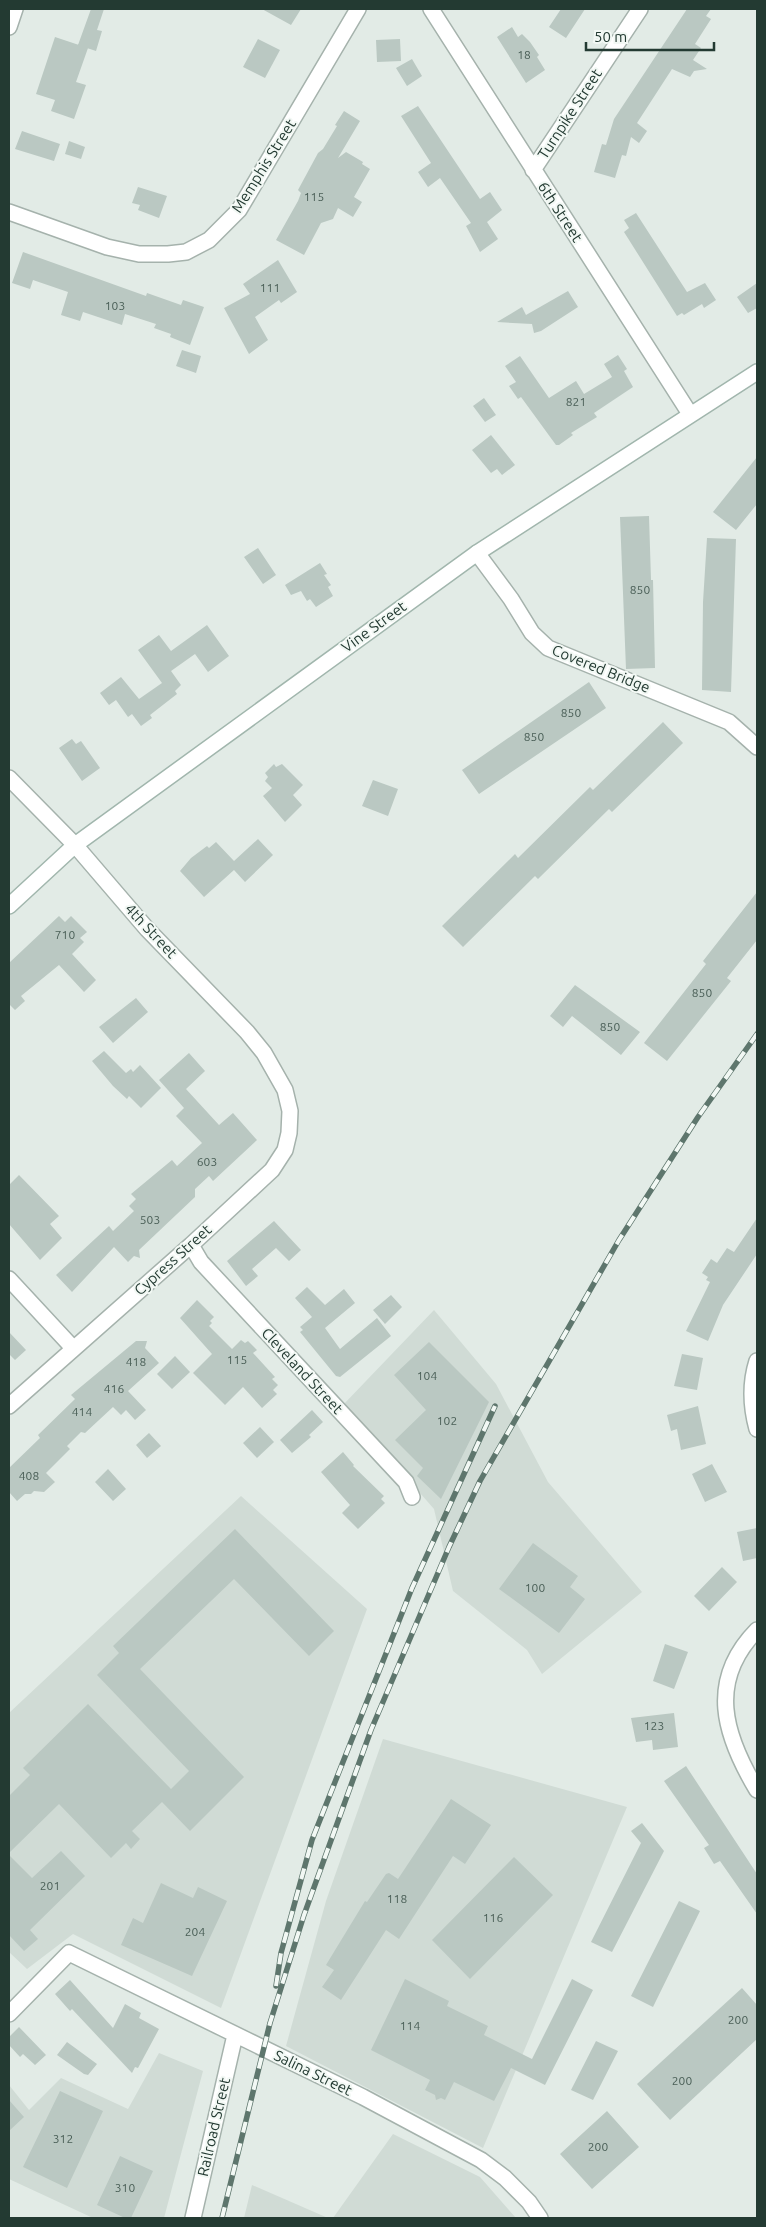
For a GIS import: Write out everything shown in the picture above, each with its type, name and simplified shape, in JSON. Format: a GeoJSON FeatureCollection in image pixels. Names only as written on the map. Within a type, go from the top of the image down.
{"type":"FeatureCollection","features":[{"type":"Feature","properties":{"kind":"street"},"geometry":{"type":"LineString","coordinates":[[9,27],[15,9]]}},
{"type":"Feature","properties":{"kind":"street","name":"Memphis Street"},"geometry":{"type":"LineString","coordinates":[[9,212],[107,247],[139,254],[186,252],[209,240],[238,210],[358,9]]}},
{"type":"Feature","properties":{"kind":"street","name":"6th Street"},"geometry":{"type":"LineString","coordinates":[[431,9],[690,414]]}},
{"type":"Feature","properties":{"kind":"street","name":"Turnpike Street"},"geometry":{"type":"LineString","coordinates":[[533,170],[640,9]]}},
{"type":"Feature","properties":{"kind":"street","name":"Vine Street"},"geometry":{"type":"LineString","coordinates":[[9,906],[75,845],[477,553],[757,372]]}},
{"type":"Feature","properties":{"kind":"street","name":"Covered Bridge"},"geometry":{"type":"LineString","coordinates":[[477,553],[511,599],[532,633],[548,648],[729,722],[757,747]]}},
{"type":"Feature","properties":{"kind":"street","name":"4th Street"},"geometry":{"type":"LineString","coordinates":[[9,778],[75,845],[147,928],[247,1032],[264,1054],[285,1090]]}},
{"type":"Feature","properties":{"kind":"street","name":"Cypress Street"},"geometry":{"type":"LineString","coordinates":[[9,1406],[191,1245],[272,1170],[285,1150],[289,1134],[290,1111],[285,1090]]}},
{"type":"Feature","properties":{"kind":"street","name":"Cleveland Street"},"geometry":{"type":"LineString","coordinates":[[191,1245],[201,1262],[406,1482],[412,1496]]}},
{"type":"Feature","properties":{"kind":"street"},"geometry":{"type":"LineString","coordinates":[[9,1279],[73,1348]]}},
{"type":"Feature","properties":{"kind":"street"},"geometry":{"type":"LineString","coordinates":[[757,1361],[752,1392],[757,1429]]}},
{"type":"Feature","properties":{"kind":"street"},"geometry":{"type":"LineString","coordinates":[[757,1630],[733,1661],[726,1680],[725,1700],[730,1731],[744,1768],[757,1790]]}},
{"type":"Feature","properties":{"kind":"street","name":"Salina Street"},"geometry":{"type":"LineString","coordinates":[[9,2014],[69,1953],[363,2097],[481,2160],[505,2178],[529,2202],[540,2218]]}},
{"type":"Feature","properties":{"kind":"street","name":"Railroad Street"},"geometry":{"type":"LineString","coordinates":[[193,2218],[235,2035]]}},
{"type":"Feature","properties":{"kind":"shaded area"},"geometry":{"type":"Polygon","coordinates":[[[434,1310],[496,1384],[548,1482],[642,1592],[542,1674],[527,1650],[453,1591],[434,1509],[343,1405],[434,1310]]]}},
{"type":"Feature","properties":{"kind":"shaded area"},"geometry":{"type":"Polygon","coordinates":[[[241,1496],[367,1609],[221,2008],[73,1934],[27,1969],[9,1952],[9,1713],[241,1496]]]}},
{"type":"Feature","properties":{"kind":"shaded area"},"geometry":{"type":"Polygon","coordinates":[[[383,1739],[627,1807],[483,2148],[286,2046],[326,1901],[383,1739]]]}},
{"type":"Feature","properties":{"kind":"shaded area"},"geometry":{"type":"Polygon","coordinates":[[[159,2053],[203,2071],[164,2218],[93,2218],[9,2179],[9,2085],[29,2110],[61,2078],[128,2109],[159,2053]]]}},
{"type":"Feature","properties":{"kind":"shaded area"},"geometry":{"type":"Polygon","coordinates":[[[393,2134],[480,2177],[516,2218],[333,2218],[393,2134]]]}},
{"type":"Feature","properties":{"kind":"shaded area"},"geometry":{"type":"Polygon","coordinates":[[[252,2185],[328,2218],[244,2218],[252,2185]]]}},
{"type":"Feature","properties":{"kind":"building"},"geometry":{"type":"Polygon","coordinates":[[[91,9],[104,9],[97,30],[102,31],[96,51],[78,45],[91,9]]]}},
{"type":"Feature","properties":{"kind":"building"},"geometry":{"type":"Polygon","coordinates":[[[262,9],[301,9],[291,25],[262,9]]]}},
{"type":"Feature","properties":{"kind":"building"},"geometry":{"type":"Polygon","coordinates":[[[561,9],[585,9],[566,38],[549,27],[561,9]]]}},
{"type":"Feature","properties":{"kind":"building"},"geometry":{"type":"Polygon","coordinates":[[[687,9],[711,9],[706,16],[711,19],[695,44],[701,48],[693,60],[707,69],[694,71],[690,77],[672,69],[637,123],[647,131],[639,143],[631,137],[626,156],[622,155],[615,178],[594,172],[602,144],[606,145],[614,119],[687,9]]]}},
{"type":"Feature","properties":{"kind":"building"},"geometry":{"type":"Polygon","coordinates":[[[512,27],[518,37],[522,34],[530,42],[539,55],[537,57],[545,70],[526,83],[497,37],[512,27]]]}},
{"type":"Feature","properties":{"kind":"building"},"geometry":{"type":"Polygon","coordinates":[[[55,37],[88,48],[76,82],[86,85],[74,119],[51,111],[55,100],[36,94],[55,37]]]}},
{"type":"Feature","properties":{"kind":"building"},"geometry":{"type":"Polygon","coordinates":[[[258,39],[280,50],[265,78],[243,67],[258,39]]]}},
{"type":"Feature","properties":{"kind":"building"},"geometry":{"type":"Polygon","coordinates":[[[400,39],[401,61],[377,62],[376,40],[400,39]]]}},
{"type":"Feature","properties":{"kind":"building"},"geometry":{"type":"Polygon","coordinates":[[[412,59],[422,76],[407,86],[396,68],[412,59]]]}},
{"type":"Feature","properties":{"kind":"building"},"geometry":{"type":"Polygon","coordinates":[[[418,106],[480,199],[490,192],[502,210],[487,222],[498,239],[480,252],[466,226],[471,223],[440,178],[428,187],[418,172],[431,163],[401,116],[418,106]]]}},
{"type":"Feature","properties":{"kind":"building"},"geometry":{"type":"Polygon","coordinates":[[[344,111],[360,121],[338,158],[346,152],[363,162],[362,164],[370,169],[354,197],[362,202],[353,217],[338,208],[333,219],[321,223],[304,255],[276,240],[298,201],[301,193],[298,190],[344,111]]]}},
{"type":"Feature","properties":{"kind":"building"},"geometry":{"type":"Polygon","coordinates":[[[22,131],[60,144],[54,161],[15,149],[22,131]]]}},
{"type":"Feature","properties":{"kind":"building"},"geometry":{"type":"Polygon","coordinates":[[[69,141],[85,147],[81,159],[65,154],[69,141]]]}},
{"type":"Feature","properties":{"kind":"building"},"geometry":{"type":"Polygon","coordinates":[[[138,187],[167,196],[159,218],[138,210],[140,205],[132,203],[138,187]]]}},
{"type":"Feature","properties":{"kind":"building"},"geometry":{"type":"Polygon","coordinates":[[[636,213],[687,292],[705,283],[716,300],[704,308],[702,304],[684,315],[682,313],[677,316],[624,232],[629,228],[624,220],[636,213]]]}},
{"type":"Feature","properties":{"kind":"building"},"geometry":{"type":"Polygon","coordinates":[[[23,252],[146,296],[147,293],[181,305],[183,300],[204,307],[190,345],[170,337],[171,334],[154,328],[156,324],[125,314],[122,325],[83,312],[80,321],[61,315],[68,292],[33,280],[30,289],[12,283],[23,252]]]}},
{"type":"Feature","properties":{"kind":"building"},"geometry":{"type":"Polygon","coordinates":[[[278,260],[297,292],[281,303],[279,300],[255,317],[268,340],[249,354],[224,308],[250,294],[243,284],[278,260]]]}},
{"type":"Feature","properties":{"kind":"building"},"geometry":{"type":"Polygon","coordinates":[[[757,283],[757,308],[748,313],[737,297],[757,283]]]}},
{"type":"Feature","properties":{"kind":"building"},"geometry":{"type":"Polygon","coordinates":[[[568,291],[578,307],[541,331],[534,333],[532,324],[497,322],[522,307],[526,315],[568,291]]]}},
{"type":"Feature","properties":{"kind":"building"},"geometry":{"type":"Polygon","coordinates":[[[182,350],[201,356],[196,373],[176,366],[182,350]]]}},
{"type":"Feature","properties":{"kind":"building"},"geometry":{"type":"Polygon","coordinates":[[[618,355],[627,369],[624,371],[633,387],[594,413],[597,417],[571,433],[573,435],[559,445],[556,445],[521,397],[518,399],[509,386],[516,382],[505,366],[520,356],[549,398],[576,381],[584,394],[612,377],[604,364],[618,355]]]}},
{"type":"Feature","properties":{"kind":"building"},"geometry":{"type":"Polygon","coordinates":[[[484,398],[496,415],[485,422],[473,406],[484,398]]]}},
{"type":"Feature","properties":{"kind":"building"},"geometry":{"type":"Polygon","coordinates":[[[491,435],[515,465],[502,475],[497,469],[491,473],[472,450],[491,435]]]}},
{"type":"Feature","properties":{"kind":"building"},"geometry":{"type":"Polygon","coordinates":[[[757,457],[757,504],[736,530],[713,512],[757,457]]]}},
{"type":"Feature","properties":{"kind":"building"},"geometry":{"type":"Polygon","coordinates":[[[649,516],[655,668],[626,669],[620,517],[649,516]]]}},
{"type":"Feature","properties":{"kind":"building"},"geometry":{"type":"Polygon","coordinates":[[[707,538],[736,539],[731,692],[702,690],[703,602],[707,538]]]}},
{"type":"Feature","properties":{"kind":"building"},"geometry":{"type":"Polygon","coordinates":[[[258,548],[276,575],[263,584],[244,557],[258,548]]]}},
{"type":"Feature","properties":{"kind":"building"},"geometry":{"type":"Polygon","coordinates":[[[320,563],[327,574],[324,575],[331,585],[328,587],[333,596],[316,607],[310,599],[307,601],[301,591],[291,595],[285,585],[320,563]]]}},
{"type":"Feature","properties":{"kind":"building"},"geometry":{"type":"Polygon","coordinates":[[[207,625],[229,656],[208,672],[195,654],[171,671],[181,685],[175,691],[177,694],[150,715],[152,718],[141,726],[132,714],[128,717],[116,700],[109,705],[100,693],[121,677],[139,699],[162,683],[138,650],[159,635],[171,651],[207,625]]]}},
{"type":"Feature","properties":{"kind":"building"},"geometry":{"type":"Polygon","coordinates":[[[589,682],[606,708],[479,794],[462,770],[589,682]]]}},
{"type":"Feature","properties":{"kind":"building"},"geometry":{"type":"Polygon","coordinates":[[[663,722],[683,743],[612,812],[609,809],[538,879],[535,876],[463,947],[442,926],[515,854],[518,858],[590,787],[593,790],[663,722]]]}},
{"type":"Feature","properties":{"kind":"building"},"geometry":{"type":"Polygon","coordinates":[[[72,739],[76,744],[81,741],[100,768],[82,781],[59,748],[72,739]]]}},
{"type":"Feature","properties":{"kind":"building"},"geometry":{"type":"Polygon","coordinates":[[[274,764],[276,767],[282,764],[303,785],[293,795],[302,805],[285,822],[263,796],[272,788],[265,781],[268,777],[265,773],[274,764]]]}},
{"type":"Feature","properties":{"kind":"building"},"geometry":{"type":"Polygon","coordinates":[[[373,780],[398,789],[388,816],[362,806],[373,780]]]}},
{"type":"Feature","properties":{"kind":"building"},"geometry":{"type":"Polygon","coordinates":[[[258,839],[273,855],[245,882],[234,870],[204,897],[180,871],[191,858],[216,842],[234,861],[258,839]]]}},
{"type":"Feature","properties":{"kind":"building"},"geometry":{"type":"Polygon","coordinates":[[[757,892],[757,940],[727,978],[731,981],[667,1061],[644,1043],[706,964],[703,961],[757,892]]]}},
{"type":"Feature","properties":{"kind":"building"},"geometry":{"type":"Polygon","coordinates":[[[59,916],[65,922],[71,916],[87,932],[80,938],[84,942],[72,954],[96,980],[84,992],[59,965],[21,996],[25,1001],[15,1010],[9,1004],[9,963],[59,916]]]}},
{"type":"Feature","properties":{"kind":"building"},"geometry":{"type":"Polygon","coordinates":[[[575,985],[640,1032],[621,1055],[572,1016],[563,1027],[550,1016],[575,985]]]}},
{"type":"Feature","properties":{"kind":"building"},"geometry":{"type":"Polygon","coordinates":[[[136,998],[148,1012],[113,1043],[99,1027],[136,998]]]}},
{"type":"Feature","properties":{"kind":"building"},"geometry":{"type":"Polygon","coordinates":[[[104,1051],[126,1073],[131,1069],[133,1072],[140,1065],[161,1088],[141,1108],[129,1096],[127,1099],[113,1086],[92,1061],[104,1051]]]}},
{"type":"Feature","properties":{"kind":"building"},"geometry":{"type":"Polygon","coordinates":[[[189,1053],[205,1071],[186,1089],[219,1125],[233,1113],[257,1140],[213,1181],[209,1176],[195,1189],[195,1197],[139,1250],[140,1258],[134,1256],[128,1262],[114,1247],[72,1292],[56,1275],[109,1226],[113,1231],[134,1211],[129,1206],[136,1199],[131,1194],[172,1160],[177,1166],[202,1143],[176,1116],[184,1108],[159,1080],[189,1053]]]}},
{"type":"Feature","properties":{"kind":"building"},"geometry":{"type":"Polygon","coordinates":[[[19,1175],[59,1216],[50,1224],[62,1238],[40,1260],[9,1224],[9,1185],[19,1175]]]}},
{"type":"Feature","properties":{"kind":"building"},"geometry":{"type":"Polygon","coordinates":[[[757,1218],[757,1254],[723,1305],[708,1341],[686,1331],[710,1282],[706,1280],[708,1277],[702,1273],[711,1259],[717,1263],[727,1248],[734,1252],[757,1218]]]}},
{"type":"Feature","properties":{"kind":"building"},"geometry":{"type":"Polygon","coordinates":[[[274,1221],[301,1250],[289,1261],[276,1248],[252,1269],[258,1276],[246,1286],[227,1261],[274,1221]]]}},
{"type":"Feature","properties":{"kind":"building"},"geometry":{"type":"Polygon","coordinates":[[[307,1287],[325,1305],[344,1289],[355,1303],[325,1328],[340,1349],[377,1318],[391,1336],[340,1377],[336,1376],[300,1332],[303,1330],[300,1327],[312,1317],[295,1298],[307,1287]]]}},
{"type":"Feature","properties":{"kind":"building"},"geometry":{"type":"Polygon","coordinates":[[[391,1295],[402,1307],[385,1324],[373,1310],[391,1295]]]}},
{"type":"Feature","properties":{"kind":"building"},"geometry":{"type":"Polygon","coordinates":[[[197,1300],[214,1317],[210,1321],[212,1323],[209,1326],[232,1349],[241,1340],[245,1343],[248,1341],[257,1350],[253,1353],[275,1377],[272,1379],[278,1385],[273,1390],[277,1394],[262,1408],[243,1387],[225,1405],[193,1373],[212,1354],[180,1318],[197,1300]]]}},
{"type":"Feature","properties":{"kind":"building"},"geometry":{"type":"Polygon","coordinates":[[[9,1332],[26,1350],[15,1360],[9,1354],[9,1332]]]}},
{"type":"Feature","properties":{"kind":"building"},"geometry":{"type":"Polygon","coordinates":[[[136,1341],[147,1341],[145,1348],[159,1363],[128,1391],[146,1410],[135,1420],[126,1410],[121,1415],[113,1407],[85,1433],[81,1432],[67,1446],[70,1449],[46,1473],[55,1482],[44,1492],[34,1491],[31,1494],[25,1494],[17,1501],[9,1492],[9,1468],[40,1438],[38,1435],[75,1399],[71,1395],[136,1341]]]}},
{"type":"Feature","properties":{"kind":"building"},"geometry":{"type":"Polygon","coordinates":[[[429,1342],[489,1402],[441,1499],[417,1476],[423,1468],[395,1440],[426,1410],[394,1375],[429,1342]]]}},
{"type":"Feature","properties":{"kind":"building"},"geometry":{"type":"Polygon","coordinates":[[[682,1354],[703,1358],[697,1390],[674,1386],[682,1354]]]}},
{"type":"Feature","properties":{"kind":"building"},"geometry":{"type":"Polygon","coordinates":[[[175,1356],[190,1372],[172,1389],[157,1374],[175,1356]]]}},
{"type":"Feature","properties":{"kind":"building"},"geometry":{"type":"Polygon","coordinates":[[[698,1406],[706,1444],[681,1450],[677,1429],[671,1431],[667,1415],[698,1406]]]}},
{"type":"Feature","properties":{"kind":"building"},"geometry":{"type":"Polygon","coordinates":[[[312,1410],[323,1422],[309,1435],[311,1437],[292,1453],[280,1440],[312,1410]]]}},
{"type":"Feature","properties":{"kind":"building"},"geometry":{"type":"Polygon","coordinates":[[[260,1427],[274,1442],[257,1458],[243,1443],[260,1427]]]}},
{"type":"Feature","properties":{"kind":"building"},"geometry":{"type":"Polygon","coordinates":[[[149,1433],[161,1446],[147,1458],[136,1445],[149,1433]]]}},
{"type":"Feature","properties":{"kind":"building"},"geometry":{"type":"Polygon","coordinates":[[[343,1452],[353,1466],[384,1496],[381,1499],[385,1503],[358,1529],[342,1513],[350,1505],[321,1472],[343,1452]]]}},
{"type":"Feature","properties":{"kind":"building"},"geometry":{"type":"Polygon","coordinates":[[[712,1464],[727,1492],[705,1502],[692,1474],[712,1464]]]}},
{"type":"Feature","properties":{"kind":"building"},"geometry":{"type":"Polygon","coordinates":[[[108,1469],[126,1489],[113,1501],[95,1482],[108,1469]]]}},
{"type":"Feature","properties":{"kind":"building"},"geometry":{"type":"Polygon","coordinates":[[[757,1528],[757,1558],[743,1561],[737,1532],[757,1528]]]}},
{"type":"Feature","properties":{"kind":"building"},"geometry":{"type":"Polygon","coordinates":[[[235,1529],[334,1631],[309,1656],[234,1579],[140,1669],[244,1777],[190,1831],[162,1802],[132,1831],[140,1839],[131,1849],[126,1843],[111,1858],[59,1804],[9,1853],[9,1796],[30,1775],[23,1768],[88,1704],[171,1789],[189,1771],[97,1675],[119,1653],[113,1646],[235,1529]]]}},
{"type":"Feature","properties":{"kind":"building"},"geometry":{"type":"Polygon","coordinates":[[[533,1543],[578,1576],[570,1587],[585,1599],[559,1633],[499,1589],[533,1543]]]}},
{"type":"Feature","properties":{"kind":"building"},"geometry":{"type":"Polygon","coordinates":[[[722,1567],[737,1582],[709,1611],[694,1596],[722,1567]]]}},
{"type":"Feature","properties":{"kind":"building"},"geometry":{"type":"Polygon","coordinates":[[[665,1644],[688,1652],[674,1689],[653,1681],[665,1644]]]}},
{"type":"Feature","properties":{"kind":"building"},"geometry":{"type":"Polygon","coordinates":[[[674,1713],[678,1747],[653,1750],[652,1740],[636,1742],[631,1718],[674,1713]]]}},
{"type":"Feature","properties":{"kind":"building"},"geometry":{"type":"Polygon","coordinates":[[[686,1766],[757,1874],[757,1914],[720,1861],[714,1864],[704,1848],[709,1845],[664,1781],[686,1766]]]}},
{"type":"Feature","properties":{"kind":"building"},"geometry":{"type":"Polygon","coordinates":[[[451,1799],[491,1825],[465,1864],[453,1856],[399,1939],[386,1930],[341,2000],[322,1987],[334,1970],[326,1965],[365,1901],[367,1902],[386,1874],[389,1873],[398,1879],[451,1799]]]}},
{"type":"Feature","properties":{"kind":"building"},"geometry":{"type":"Polygon","coordinates":[[[642,1823],[664,1851],[612,1952],[591,1942],[641,1843],[631,1831],[642,1823]]]}},
{"type":"Feature","properties":{"kind":"building"},"geometry":{"type":"Polygon","coordinates":[[[61,1851],[85,1876],[30,1930],[38,1939],[24,1951],[9,1935],[9,1855],[32,1878],[61,1851]]]}},
{"type":"Feature","properties":{"kind":"building"},"geometry":{"type":"Polygon","coordinates":[[[514,1857],[553,1895],[470,1979],[432,1940],[514,1857]]]}},
{"type":"Feature","properties":{"kind":"building"},"geometry":{"type":"Polygon","coordinates":[[[161,1883],[193,1898],[198,1887],[227,1901],[192,1976],[121,1945],[133,1918],[143,1923],[161,1883]]]}},
{"type":"Feature","properties":{"kind":"building"},"geometry":{"type":"Polygon","coordinates":[[[679,1901],[700,1911],[653,2007],[631,1996],[679,1901]]]}},
{"type":"Feature","properties":{"kind":"building"},"geometry":{"type":"Polygon","coordinates":[[[405,1979],[449,2001],[447,2006],[488,2026],[484,2035],[532,2059],[572,1979],[593,1990],[545,2085],[511,2068],[494,2101],[454,2082],[445,2100],[441,2098],[436,2100],[435,2095],[425,2090],[430,2080],[371,2050],[405,1979]]]}},
{"type":"Feature","properties":{"kind":"building"},"geometry":{"type":"Polygon","coordinates":[[[70,1980],[113,2028],[125,2004],[141,2013],[139,2018],[159,2029],[138,2068],[135,2067],[132,2073],[72,2009],[70,2011],[55,1994],[70,1980]]]}},
{"type":"Feature","properties":{"kind":"building"},"geometry":{"type":"Polygon","coordinates":[[[742,1988],[757,2005],[757,2039],[670,2120],[637,2084],[742,1988]]]}},
{"type":"Feature","properties":{"kind":"building"},"geometry":{"type":"Polygon","coordinates":[[[19,2027],[46,2055],[35,2065],[23,2054],[20,2057],[9,2045],[9,2037],[19,2027]]]}},
{"type":"Feature","properties":{"kind":"building"},"geometry":{"type":"Polygon","coordinates":[[[596,2041],[618,2051],[593,2100],[571,2090],[596,2041]]]}},
{"type":"Feature","properties":{"kind":"building"},"geometry":{"type":"Polygon","coordinates":[[[67,2042],[97,2064],[88,2075],[57,2055],[67,2042]]]}},
{"type":"Feature","properties":{"kind":"building"},"geometry":{"type":"Polygon","coordinates":[[[60,2091],[103,2111],[67,2188],[23,2167],[60,2091]]]}},
{"type":"Feature","properties":{"kind":"building"},"geometry":{"type":"Polygon","coordinates":[[[9,2100],[24,2117],[9,2131],[9,2100]]]}},
{"type":"Feature","properties":{"kind":"building"},"geometry":{"type":"Polygon","coordinates":[[[607,2111],[639,2147],[592,2189],[560,2154],[607,2111]]]}},
{"type":"Feature","properties":{"kind":"building"},"geometry":{"type":"Polygon","coordinates":[[[120,2156],[153,2171],[131,2218],[125,2218],[97,2205],[120,2156]]]}},
{"type":"Feature","properties":{"kind":"railway"},"geometry":{"type":"LineString","coordinates":[[222,2218],[270,2023],[304,1915],[371,1730],[449,1547],[480,1481],[619,1240],[698,1117],[757,1034]]}},
{"type":"Feature","properties":{"kind":"railway"},"geometry":{"type":"LineString","coordinates":[[276,1986],[281,1953],[312,1840],[412,1588],[495,1406]]}}]}
